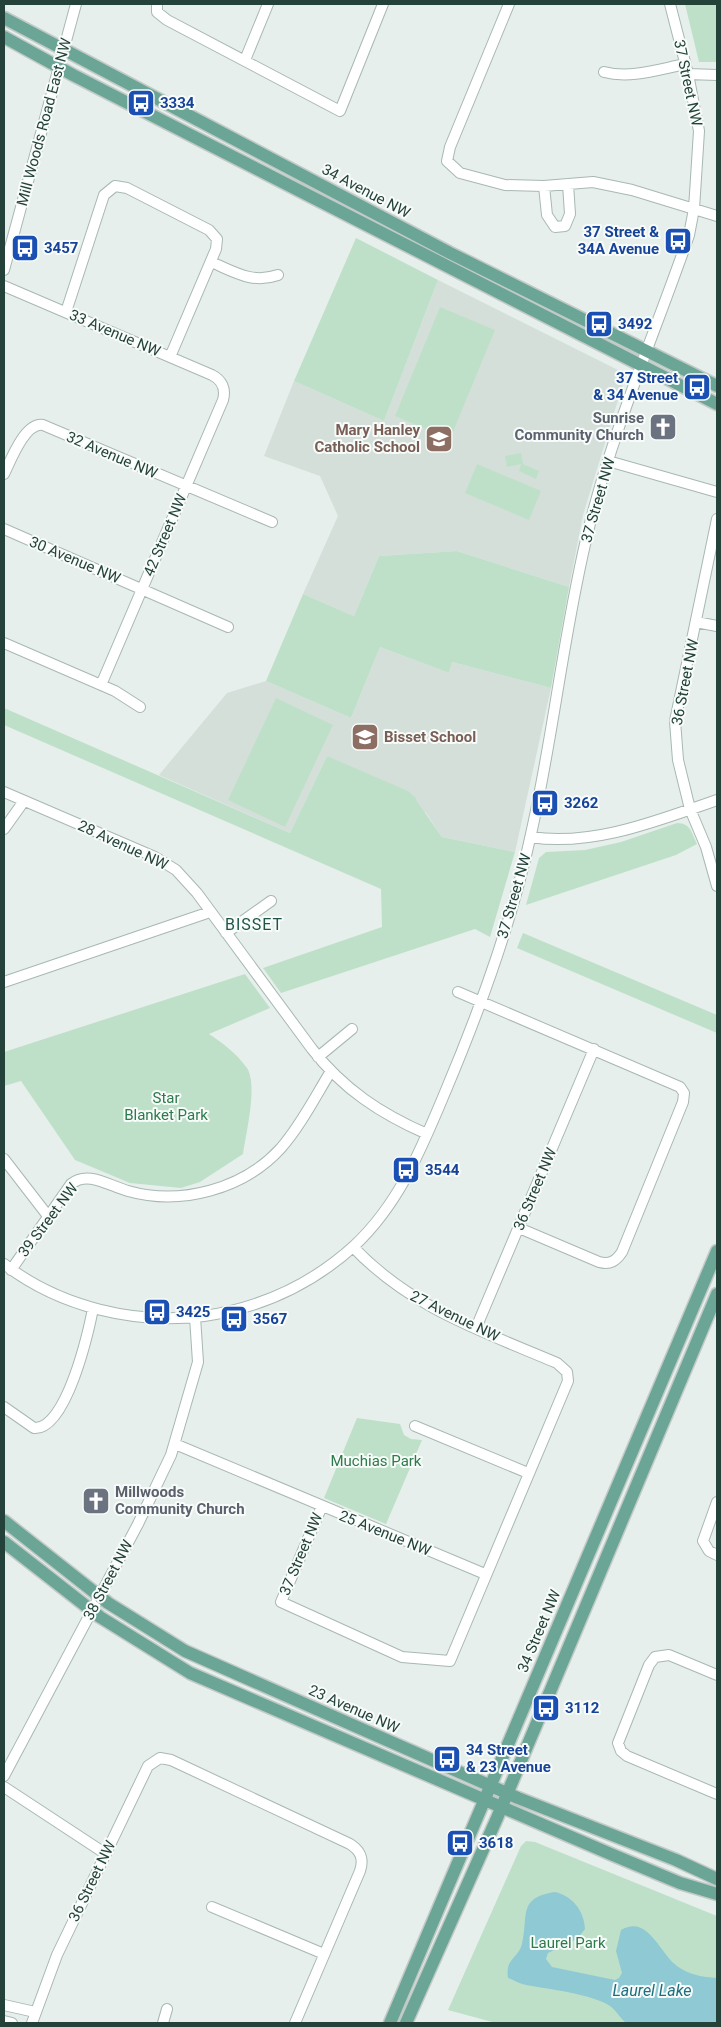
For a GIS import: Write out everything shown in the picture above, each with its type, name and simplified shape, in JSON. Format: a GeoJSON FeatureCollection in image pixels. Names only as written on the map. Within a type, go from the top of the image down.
{"type":"FeatureCollection","features":[{"type":"Feature","properties":{"kind":"main road","name":"34 Avenue NW"},"geometry":{"type":"LineString","coordinates":[[4,18],[450,253],[717,386]]}},
{"type":"Feature","properties":{"kind":"main road","name":"34 Avenue NW"},"geometry":{"type":"LineString","coordinates":[[4,37],[60,68],[717,404]]}},
{"type":"Feature","properties":{"kind":"main road","name":"34 Street NW"},"geometry":{"type":"LineString","coordinates":[[390,2023],[717,1251]]}},
{"type":"Feature","properties":{"kind":"main road"},"geometry":{"type":"LineString","coordinates":[[406,2023],[501,1807],[717,1294]]}},
{"type":"Feature","properties":{"kind":"main road","name":"23 Avenue NW"},"geometry":{"type":"LineString","coordinates":[[4,1521],[98,1595],[146,1628],[213,1666],[491,1786],[676,1860],[717,1879]]}},
{"type":"Feature","properties":{"kind":"main road","name":"23 Avenue NW"},"geometry":{"type":"LineString","coordinates":[[4,1542],[91,1610],[142,1645],[190,1674],[680,1883],[717,1894]]}},
{"type":"Feature","properties":{"kind":"street","name":"Mill Woods Road East NW"},"geometry":{"type":"LineString","coordinates":[[4,270],[76,4]]}},
{"type":"Feature","properties":{"kind":"street"},"geometry":{"type":"LineString","coordinates":[[245,60],[268,4]]}},
{"type":"Feature","properties":{"kind":"street"},"geometry":{"type":"LineString","coordinates":[[157,8],[167,20],[340,111],[384,4]]}},
{"type":"Feature","properties":{"kind":"street"},"geometry":{"type":"LineString","coordinates":[[509,4],[450,147],[447,161],[452,168],[460,173],[505,185],[544,186],[593,182],[632,190],[717,216]]}},
{"type":"Feature","properties":{"kind":"street","name":"37 Street NW"},"geometry":{"type":"LineString","coordinates":[[7,1267],[55,1294],[93,1308],[136,1317],[195,1317],[235,1310],[273,1298],[312,1277],[353,1247],[376,1222],[400,1189],[427,1134],[481,1002],[506,930],[531,836],[580,569],[596,499],[689,235],[694,209],[699,131],[686,64],[670,4]]}},
{"type":"Feature","properties":{"kind":"street"},"geometry":{"type":"LineString","coordinates":[[604,72],[617,76],[628,76],[686,64]]}},
{"type":"Feature","properties":{"kind":"street"},"geometry":{"type":"LineString","coordinates":[[688,74],[717,75]]}},
{"type":"Feature","properties":{"kind":"street"},"geometry":{"type":"LineString","coordinates":[[544,186],[547,214],[555,226],[565,226],[570,214],[568,184]]}},
{"type":"Feature","properties":{"kind":"street"},"geometry":{"type":"LineString","coordinates":[[66,312],[101,201],[112,187],[119,185],[209,230],[217,239],[216,249],[211,262],[170,356]]}},
{"type":"Feature","properties":{"kind":"street"},"geometry":{"type":"LineString","coordinates":[[211,262],[252,279],[266,279],[278,275]]}},
{"type":"Feature","properties":{"kind":"street","name":"33 Avenue NW"},"geometry":{"type":"LineString","coordinates":[[4,286],[170,356],[217,378],[223,385]]}},
{"type":"Feature","properties":{"kind":"street","name":"42 Street NW"},"geometry":{"type":"LineString","coordinates":[[101,684],[222,400],[223,385]]}},
{"type":"Feature","properties":{"kind":"street","name":"32 Avenue NW"},"geometry":{"type":"LineString","coordinates":[[4,474],[28,430],[35,424],[43,425],[272,522]]}},
{"type":"Feature","properties":{"kind":"street"},"geometry":{"type":"LineString","coordinates":[[608,461],[717,492]]}},
{"type":"Feature","properties":{"kind":"street","name":"36 Street NW"},"geometry":{"type":"LineString","coordinates":[[717,519],[675,721],[678,760],[690,809],[706,848],[717,886]]}},
{"type":"Feature","properties":{"kind":"street","name":"30 Avenue NW"},"geometry":{"type":"LineString","coordinates":[[4,530],[228,627]]}},
{"type":"Feature","properties":{"kind":"street","name":"36 Street NW"},"geometry":{"type":"LineString","coordinates":[[696,622],[717,626]]}},
{"type":"Feature","properties":{"kind":"street"},"geometry":{"type":"LineString","coordinates":[[4,643],[101,684],[118,692],[140,707]]}},
{"type":"Feature","properties":{"kind":"street","name":"28 Avenue NW"},"geometry":{"type":"LineString","coordinates":[[4,792],[163,861],[186,880],[318,1057],[331,1071],[361,1098],[384,1114],[427,1134]]}},
{"type":"Feature","properties":{"kind":"street"},"geometry":{"type":"LineString","coordinates":[[531,836],[551,840],[580,839],[612,832],[717,800]]}},
{"type":"Feature","properties":{"kind":"street"},"geometry":{"type":"LineString","coordinates":[[4,829],[24,801]]}},
{"type":"Feature","properties":{"kind":"street"},"geometry":{"type":"LineString","coordinates":[[226,933],[271,902]]}},
{"type":"Feature","properties":{"kind":"street"},"geometry":{"type":"LineString","coordinates":[[4,982],[210,912]]}},
{"type":"Feature","properties":{"kind":"street"},"geometry":{"type":"LineString","coordinates":[[77,944],[81,956]]}},
{"type":"Feature","properties":{"kind":"street"},"geometry":{"type":"LineString","coordinates":[[458,992],[680,1087],[684,1093],[683,1102],[622,1252],[612,1262],[599,1262],[519,1228]]}},
{"type":"Feature","properties":{"kind":"street"},"geometry":{"type":"LineString","coordinates":[[318,1057],[352,1029]]}},
{"type":"Feature","properties":{"kind":"street","name":"36 Street NW"},"geometry":{"type":"LineString","coordinates":[[476,1328],[594,1050]]}},
{"type":"Feature","properties":{"kind":"street","name":"39 Street NW"},"geometry":{"type":"LineString","coordinates":[[7,1267],[71,1184],[80,1178],[93,1178],[130,1192],[157,1197],[201,1193],[235,1182],[264,1163],[281,1147],[331,1071]]}},
{"type":"Feature","properties":{"kind":"street"},"geometry":{"type":"LineString","coordinates":[[4,1159],[48,1216]]}},
{"type":"Feature","properties":{"kind":"street","name":"27 Avenue NW"},"geometry":{"type":"LineString","coordinates":[[353,1247],[373,1267],[403,1291],[432,1308],[557,1363],[567,1372],[566,1386],[528,1473]]}},
{"type":"Feature","properties":{"kind":"street"},"geometry":{"type":"LineString","coordinates":[[4,1407],[25,1423],[38,1428],[50,1420],[73,1380],[84,1354],[93,1308]]}},
{"type":"Feature","properties":{"kind":"street","name":"38 Street NW"},"geometry":{"type":"LineString","coordinates":[[4,1776],[98,1595],[152,1498],[175,1444],[198,1362],[195,1317]]}},
{"type":"Feature","properties":{"kind":"street"},"geometry":{"type":"LineString","coordinates":[[415,1426],[528,1473],[485,1574]]}},
{"type":"Feature","properties":{"kind":"street","name":"25 Avenue NW"},"geometry":{"type":"LineString","coordinates":[[175,1444],[485,1574]]}},
{"type":"Feature","properties":{"kind":"street"},"geometry":{"type":"LineString","coordinates":[[717,1502],[703,1536],[704,1545],[709,1551],[717,1555]]}},
{"type":"Feature","properties":{"kind":"street","name":"37 Street NW"},"geometry":{"type":"LineString","coordinates":[[322,1506],[281,1602],[402,1657],[450,1661],[485,1574]]}},
{"type":"Feature","properties":{"kind":"street"},"geometry":{"type":"LineString","coordinates":[[717,1675],[669,1655],[658,1655],[649,1665],[619,1736],[618,1747],[628,1756],[717,1794]]}},
{"type":"Feature","properties":{"kind":"street","name":"36 Street NW"},"geometry":{"type":"LineString","coordinates":[[32,2023],[54,1961],[148,1766],[160,1758],[171,1760],[350,1844],[361,1854],[360,1871],[324,1954]]}},
{"type":"Feature","properties":{"kind":"street"},"geometry":{"type":"LineString","coordinates":[[4,1787],[106,1854]]}},
{"type":"Feature","properties":{"kind":"street"},"geometry":{"type":"LineString","coordinates":[[212,1906],[324,1954],[295,2023]]}},
{"type":"Feature","properties":{"kind":"street"},"geometry":{"type":"LineString","coordinates":[[4,2005],[35,2012]]}},
{"type":"Feature","properties":{"kind":"street"},"geometry":{"type":"LineString","coordinates":[[163,2023],[167,2010]]}},
{"type":"Feature","properties":{"kind":"street"},"geometry":{"type":"LineString","coordinates":[[4,2021],[12,2023]]}},
{"type":"Feature","properties":{"kind":"shaded area","name":"Mary Hanley Catholic School"},"geometry":{"type":"Polygon","coordinates":[[[438,280],[626,374],[583,515],[569,587],[457,551],[379,556],[354,616],[303,594],[338,516],[320,476],[264,456],[294,381],[384,421],[438,280]]]}},
{"type":"Feature","properties":{"kind":"shaded area","name":"Bisset School"},"geometry":{"type":"Polygon","coordinates":[[[380,647],[449,673],[452,662],[551,688],[515,852],[442,837],[426,813],[327,756],[290,833],[159,775],[227,693],[266,681],[351,718],[380,647]]]}},
{"type":"Feature","properties":{"kind":"green space"},"geometry":{"type":"Polygon","coordinates":[[[685,4],[717,4],[717,62],[699,62],[685,4]]]}},
{"type":"Feature","properties":{"kind":"green space"},"geometry":{"type":"Polygon","coordinates":[[[356,238],[438,280],[384,421],[294,381],[356,238]]]}},
{"type":"Feature","properties":{"kind":"green space"},"geometry":{"type":"Polygon","coordinates":[[[440,307],[495,330],[450,439],[395,416],[440,307]]]}},
{"type":"Feature","properties":{"kind":"green space"},"geometry":{"type":"Polygon","coordinates":[[[521,453],[523,464],[539,471],[536,479],[519,471],[521,464],[507,467],[505,456],[521,453]]]}},
{"type":"Feature","properties":{"kind":"green space"},"geometry":{"type":"Polygon","coordinates":[[[477,464],[541,491],[529,520],[465,493],[477,464]]]}},
{"type":"Feature","properties":{"kind":"green space"},"geometry":{"type":"Polygon","coordinates":[[[457,551],[569,587],[551,688],[452,662],[449,673],[380,647],[351,718],[266,681],[303,594],[354,616],[379,556],[457,551]]]}},
{"type":"Feature","properties":{"kind":"green space"},"geometry":{"type":"Polygon","coordinates":[[[276,698],[333,725],[285,827],[228,800],[276,698]]]}},
{"type":"Feature","properties":{"kind":"green space"},"geometry":{"type":"Polygon","coordinates":[[[4,708],[290,833],[327,756],[408,791],[416,798],[442,837],[515,852],[490,937],[475,929],[281,993],[263,968],[382,927],[381,889],[4,725],[4,708]]]}},
{"type":"Feature","properties":{"kind":"green space"},"geometry":{"type":"Polygon","coordinates":[[[682,823],[688,827],[697,844],[676,855],[526,905],[539,858],[546,852],[585,850],[621,842],[682,823]]]}},
{"type":"Feature","properties":{"kind":"green space"},"geometry":{"type":"Polygon","coordinates":[[[523,933],[717,1015],[717,1033],[517,948],[523,933]]]}},
{"type":"Feature","properties":{"kind":"green space","name":"Star Blanket Park"},"geometry":{"type":"Polygon","coordinates":[[[245,974],[270,1008],[209,1034],[239,1058],[247,1068],[250,1076],[250,1110],[243,1154],[200,1182],[181,1188],[130,1183],[75,1160],[21,1081],[4,1086],[4,1052],[245,974]]]}},
{"type":"Feature","properties":{"kind":"green space","name":"Muchias Park"},"geometry":{"type":"Polygon","coordinates":[[[357,1418],[400,1424],[404,1435],[411,1439],[422,1440],[386,1524],[324,1498],[357,1418]]]}},
{"type":"Feature","properties":{"kind":"green space","name":"Laurel Park"},"geometry":{"type":"Polygon","coordinates":[[[526,1841],[535,1842],[717,1916],[717,2023],[496,2023],[448,2010],[521,1846],[526,1841]]]}},
{"type":"Feature","properties":{"kind":"water","name":"Laurel Lake"},"geometry":{"type":"Polygon","coordinates":[[[555,1892],[572,1900],[580,1910],[585,1929],[577,1939],[548,1953],[546,1959],[552,1967],[615,1980],[622,1973],[616,1951],[621,1930],[630,1926],[639,1927],[646,1931],[671,1960],[686,1972],[717,1978],[717,2023],[626,2023],[612,2008],[592,1998],[524,1984],[508,1978],[508,1966],[522,1944],[525,1916],[530,1903],[543,1895],[555,1892]]]}},
{"type":"Feature","properties":{"kind":"place","name":"3334"},"geometry":{"type":"Point","coordinates":[141,103]}},
{"type":"Feature","properties":{"kind":"place","name":"37 Street & 34A Avenue"},"geometry":{"type":"Point","coordinates":[678,241]}},
{"type":"Feature","properties":{"kind":"place","name":"3457"},"geometry":{"type":"Point","coordinates":[25,248]}},
{"type":"Feature","properties":{"kind":"place","name":"3492"},"geometry":{"type":"Point","coordinates":[599,324]}},
{"type":"Feature","properties":{"kind":"place","name":"37 Street & 34 Avenue"},"geometry":{"type":"Point","coordinates":[697,387]}},
{"type":"Feature","properties":{"kind":"place","name":"Sunrise Community Church"},"geometry":{"type":"Point","coordinates":[663,427]}},
{"type":"Feature","properties":{"kind":"place","name":"Mary Hanley Catholic School"},"geometry":{"type":"Point","coordinates":[439,439]}},
{"type":"Feature","properties":{"kind":"place","name":"Bisset School"},"geometry":{"type":"Point","coordinates":[365,737]}},
{"type":"Feature","properties":{"kind":"place","name":"3262"},"geometry":{"type":"Point","coordinates":[545,803]}},
{"type":"Feature","properties":{"kind":"place","name":"3544"},"geometry":{"type":"Point","coordinates":[406,1170]}},
{"type":"Feature","properties":{"kind":"place","name":"3425"},"geometry":{"type":"Point","coordinates":[157,1312]}},
{"type":"Feature","properties":{"kind":"place","name":"3567"},"geometry":{"type":"Point","coordinates":[234,1319]}},
{"type":"Feature","properties":{"kind":"place","name":"Millwoods Community Church"},"geometry":{"type":"Point","coordinates":[96,1501]}},
{"type":"Feature","properties":{"kind":"place","name":"3112"},"geometry":{"type":"Point","coordinates":[546,1708]}},
{"type":"Feature","properties":{"kind":"place","name":"34 Street & 23 Avenue"},"geometry":{"type":"Point","coordinates":[447,1759]}},
{"type":"Feature","properties":{"kind":"place","name":"3618"},"geometry":{"type":"Point","coordinates":[460,1843]}},
{"type":"Feature","properties":{"kind":"district","name":"BISSET"},"geometry":{"type":"Point","coordinates":[254,924]}}]}
